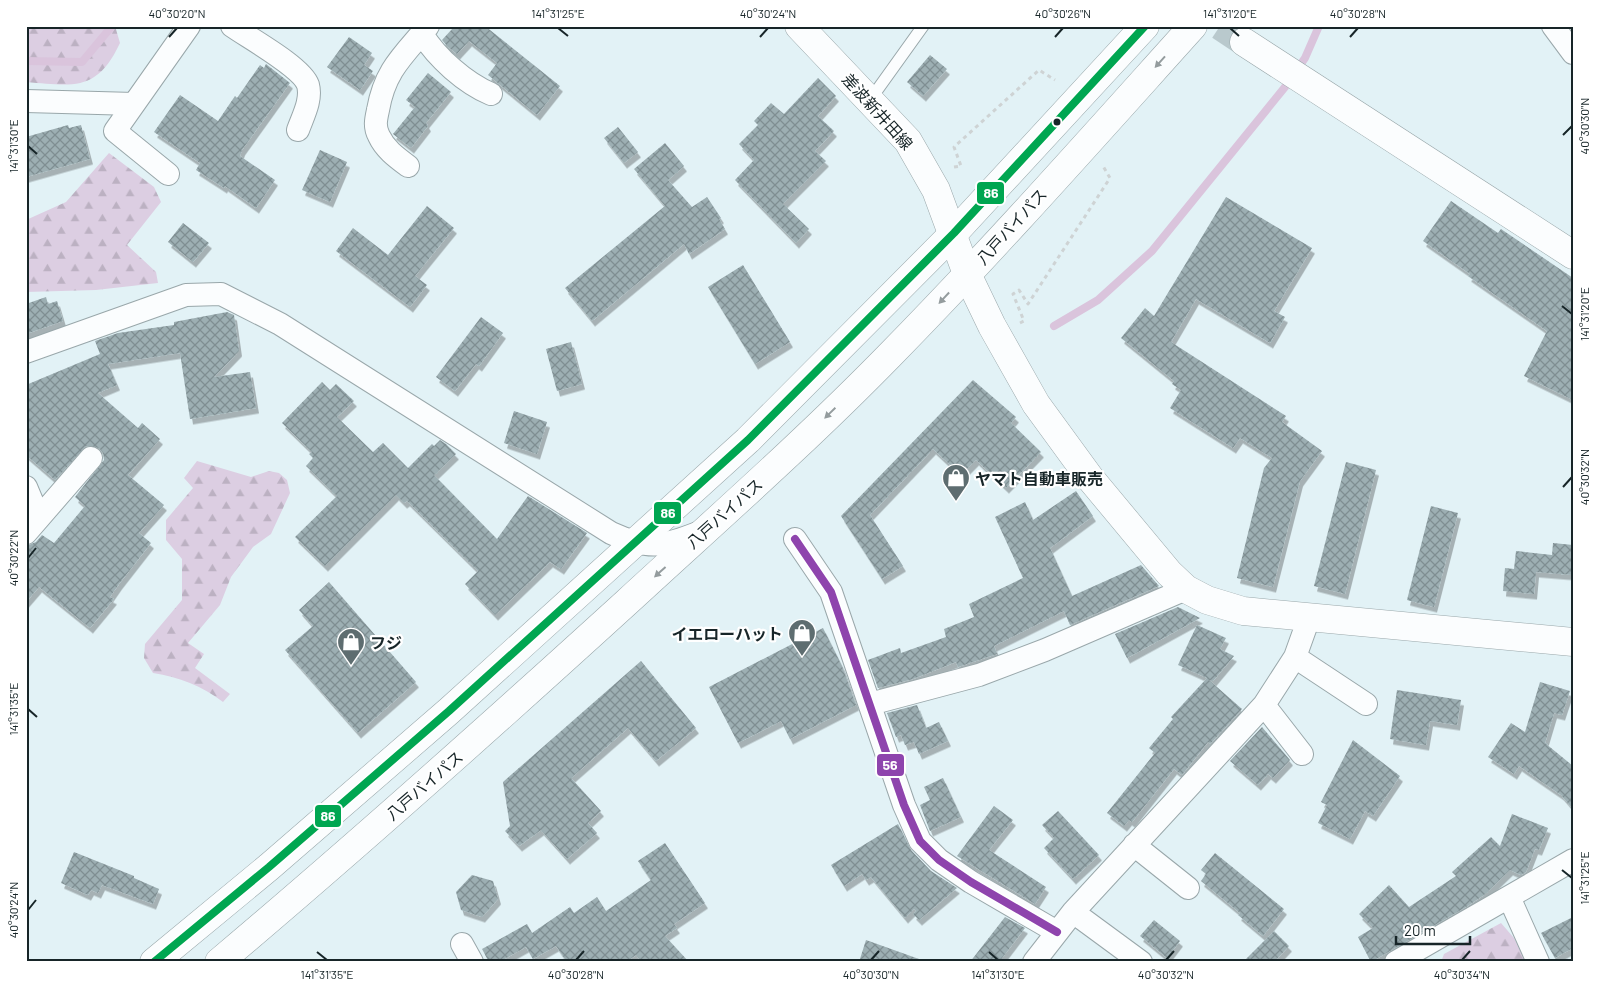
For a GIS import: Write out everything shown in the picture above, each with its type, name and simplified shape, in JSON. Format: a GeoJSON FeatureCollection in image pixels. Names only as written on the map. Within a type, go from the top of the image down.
{"type":"FeatureCollection","features":[{"type":"Feature","properties":{"kind":"main road","name":"差波新井田線"},"geometry":{"type":"LineString","coordinates":[[799,26],[908,141],[936,190],[954,234],[967,274],[992,326],[1036,404],[1090,478],[1170,573],[1186,589],[1207,600],[1243,611],[1573,642]]}},
{"type":"Feature","properties":{"kind":"main road"},"geometry":{"type":"LineString","coordinates":[[154,962],[269,867],[449,711],[748,440],[954,234],[1145,26]]}},
{"type":"Feature","properties":{"kind":"main road","name":"八戸バイパス"},"geometry":{"type":"LineString","coordinates":[[220,962],[504,714],[706,529],[887,358],[967,274],[1193,26]]}},
{"type":"Feature","properties":{"kind":"main road"},"geometry":{"type":"LineString","coordinates":[[1244,42],[1573,255]]}},
{"type":"Feature","properties":{"kind":"street"},"geometry":{"type":"LineString","coordinates":[[168,174],[115,131],[189,26]]}},
{"type":"Feature","properties":{"kind":"street"},"geometry":{"type":"LineString","coordinates":[[232,26],[294,67],[308,85],[308,105],[298,130]]}},
{"type":"Feature","properties":{"kind":"street"},"geometry":{"type":"LineString","coordinates":[[1552,26],[1573,53]]}},
{"type":"Feature","properties":{"kind":"street"},"geometry":{"type":"LineString","coordinates":[[425,30],[431,48],[476,88],[492,94]]}},
{"type":"Feature","properties":{"kind":"street"},"geometry":{"type":"LineString","coordinates":[[408,166],[388,151],[378,135],[375,124],[382,89],[391,69],[425,30]]}},
{"type":"Feature","properties":{"kind":"street"},"geometry":{"type":"LineString","coordinates":[[26,101],[134,104]]}},
{"type":"Feature","properties":{"kind":"street"},"geometry":{"type":"LineString","coordinates":[[26,352],[186,295],[221,294],[280,324],[611,533],[634,544],[660,545],[706,529]]}},
{"type":"Feature","properties":{"kind":"street"},"geometry":{"type":"LineString","coordinates":[[33,525],[91,458]]}},
{"type":"Feature","properties":{"kind":"street"},"geometry":{"type":"LineString","coordinates":[[26,487],[33,525]]}},
{"type":"Feature","properties":{"kind":"street"},"geometry":{"type":"LineString","coordinates":[[795,539],[831,592],[904,805],[920,841],[939,860],[971,882],[1057,932]]}},
{"type":"Feature","properties":{"kind":"street"},"geometry":{"type":"LineString","coordinates":[[870,704],[979,675],[1046,650],[1186,589]]}},
{"type":"Feature","properties":{"kind":"street"},"geometry":{"type":"LineString","coordinates":[[1034,962],[1073,912],[1264,705],[1295,657],[1309,618]]}},
{"type":"Feature","properties":{"kind":"street"},"geometry":{"type":"LineString","coordinates":[[1295,657],[1366,704]]}},
{"type":"Feature","properties":{"kind":"street"},"geometry":{"type":"LineString","coordinates":[[1264,705],[1302,754]]}},
{"type":"Feature","properties":{"kind":"street"},"geometry":{"type":"LineString","coordinates":[[1134,845],[1188,888]]}},
{"type":"Feature","properties":{"kind":"street"},"geometry":{"type":"LineString","coordinates":[[1398,961],[1573,860]]}},
{"type":"Feature","properties":{"kind":"street"},"geometry":{"type":"LineString","coordinates":[[1509,897],[1538,962]]}},
{"type":"Feature","properties":{"kind":"street"},"geometry":{"type":"LineString","coordinates":[[1073,912],[1141,962]]}},
{"type":"Feature","properties":{"kind":"lane"},"geometry":{"type":"LineString","coordinates":[[870,100],[923,26]]}},
{"type":"Feature","properties":{"kind":"path"},"geometry":{"type":"LineString","coordinates":[[961,166],[954,147],[993,111],[1039,70],[1055,80]]}},
{"type":"Feature","properties":{"kind":"path"},"geometry":{"type":"LineString","coordinates":[[1014,327],[1024,320],[1013,294],[1019,290],[1028,304],[1110,178],[1103,166]]}},
{"type":"Feature","properties":{"kind":"green space"},"geometry":{"type":"Polygon","coordinates":[[[26,26],[115,26],[120,43],[111,59],[93,78],[71,84],[26,82],[26,26]]]}},
{"type":"Feature","properties":{"kind":"green space"},"geometry":{"type":"Polygon","coordinates":[[[109,153],[154,187],[161,202],[127,245],[156,272],[158,283],[96,290],[26,292],[26,220],[66,202],[109,153]]]}},
{"type":"Feature","properties":{"kind":"green space"},"geometry":{"type":"Polygon","coordinates":[[[197,461],[251,477],[269,471],[279,473],[287,480],[290,493],[271,534],[253,547],[231,577],[220,605],[188,643],[204,654],[195,668],[230,694],[223,702],[207,691],[190,683],[153,673],[144,658],[145,644],[182,600],[182,559],[166,540],[166,520],[193,488],[184,478],[197,461]]]}},
{"type":"Feature","properties":{"kind":"green space"},"geometry":{"type":"Polygon","coordinates":[[[1501,923],[1514,938],[1526,962],[1441,962],[1444,954],[1501,923]]]}},
{"type":"Feature","properties":{"kind":"building"},"geometry":{"type":"Polygon","coordinates":[[[450,26],[485,26],[560,86],[537,115],[488,75],[497,63],[469,41],[457,54],[447,46],[442,40],[453,28],[450,26]]]}},
{"type":"Feature","properties":{"kind":"building"},"geometry":{"type":"Polygon","coordinates":[[[349,37],[372,53],[364,65],[373,71],[360,90],[327,67],[349,37]]]}},
{"type":"Feature","properties":{"kind":"building"},"geometry":{"type":"Polygon","coordinates":[[[930,55],[947,69],[923,96],[907,82],[930,55]]]}},
{"type":"Feature","properties":{"kind":"building"},"geometry":{"type":"Polygon","coordinates":[[[266,64],[290,83],[242,150],[240,156],[275,180],[256,208],[225,186],[224,188],[196,170],[200,163],[154,132],[180,95],[218,121],[260,65],[264,68],[266,64]]]}},
{"type":"Feature","properties":{"kind":"building"},"geometry":{"type":"Polygon","coordinates":[[[428,73],[451,92],[426,123],[428,126],[411,148],[393,134],[415,107],[406,100],[428,73]]]}},
{"type":"Feature","properties":{"kind":"building"},"geometry":{"type":"Polygon","coordinates":[[[818,78],[836,96],[818,116],[834,131],[815,151],[826,161],[783,204],[809,229],[796,243],[735,180],[754,160],[739,144],[758,125],[754,121],[771,103],[784,114],[818,78]]]}},
{"type":"Feature","properties":{"kind":"building"},"geometry":{"type":"Polygon","coordinates":[[[68,125],[69,128],[81,125],[90,159],[26,177],[26,137],[68,125]]]}},
{"type":"Feature","properties":{"kind":"building"},"geometry":{"type":"Polygon","coordinates":[[[618,127],[638,152],[624,163],[604,138],[618,127]]]}},
{"type":"Feature","properties":{"kind":"building"},"geometry":{"type":"Polygon","coordinates":[[[665,143],[684,166],[668,180],[692,207],[707,197],[721,218],[719,219],[725,229],[689,254],[684,244],[592,321],[565,288],[665,206],[634,169],[665,143]]]}},
{"type":"Feature","properties":{"kind":"building"},"geometry":{"type":"Polygon","coordinates":[[[320,150],[347,162],[330,202],[302,190],[320,150]]]}},
{"type":"Feature","properties":{"kind":"building"},"geometry":{"type":"Polygon","coordinates":[[[1226,197],[1312,248],[1274,311],[1285,317],[1270,343],[1196,299],[1171,342],[1286,416],[1282,422],[1322,451],[1300,481],[1273,587],[1237,578],[1264,468],[1272,458],[1240,438],[1233,448],[1170,408],[1181,390],[1172,384],[1174,381],[1121,338],[1145,308],[1154,316],[1226,197]]]}},
{"type":"Feature","properties":{"kind":"building"},"geometry":{"type":"Polygon","coordinates":[[[1451,201],[1498,233],[1501,229],[1573,278],[1573,400],[1524,376],[1547,331],[1468,276],[1470,274],[1423,241],[1451,201]]]}},
{"type":"Feature","properties":{"kind":"building"},"geometry":{"type":"Polygon","coordinates":[[[427,206],[454,228],[415,276],[427,285],[410,307],[336,251],[353,228],[388,255],[427,206]]]}},
{"type":"Feature","properties":{"kind":"building"},"geometry":{"type":"Polygon","coordinates":[[[183,223],[209,243],[193,262],[168,242],[183,223]]]}},
{"type":"Feature","properties":{"kind":"building"},"geometry":{"type":"Polygon","coordinates":[[[743,265],[790,342],[755,364],[708,287],[743,265]]]}},
{"type":"Feature","properties":{"kind":"building"},"geometry":{"type":"Polygon","coordinates":[[[46,297],[48,304],[57,301],[63,321],[26,334],[26,304],[46,297]]]}},
{"type":"Feature","properties":{"kind":"building"},"geometry":{"type":"Polygon","coordinates":[[[227,312],[234,315],[239,351],[214,377],[250,372],[256,408],[190,419],[180,353],[108,364],[117,385],[98,393],[138,428],[142,423],[160,439],[128,475],[164,505],[139,533],[151,543],[110,597],[114,599],[90,628],[39,587],[26,602],[26,546],[36,542],[42,535],[54,543],[85,506],[75,497],[104,460],[103,453],[99,448],[86,446],[55,480],[26,455],[26,385],[100,354],[95,341],[118,333],[174,325],[174,322],[227,312]]]}},
{"type":"Feature","properties":{"kind":"building"},"geometry":{"type":"Polygon","coordinates":[[[481,317],[503,333],[479,366],[476,364],[455,391],[436,377],[481,317]]]}},
{"type":"Feature","properties":{"kind":"building"},"geometry":{"type":"Polygon","coordinates":[[[571,342],[582,384],[557,391],[546,349],[571,342]]]}},
{"type":"Feature","properties":{"kind":"building"},"geometry":{"type":"Polygon","coordinates":[[[973,380],[1016,417],[1011,423],[1041,452],[1006,488],[976,460],[961,475],[933,449],[870,515],[903,566],[882,579],[841,516],[973,380]]]}},
{"type":"Feature","properties":{"kind":"building"},"geometry":{"type":"Polygon","coordinates":[[[322,382],[330,390],[336,384],[354,401],[337,417],[373,452],[383,443],[408,468],[432,444],[434,446],[440,440],[446,444],[456,454],[434,475],[497,539],[528,496],[587,533],[561,569],[550,562],[495,615],[465,584],[478,571],[407,501],[404,503],[396,495],[325,566],[295,537],[337,496],[306,466],[313,458],[309,454],[312,452],[282,423],[322,382]]]}},
{"type":"Feature","properties":{"kind":"building"},"geometry":{"type":"Polygon","coordinates":[[[514,411],[547,422],[537,454],[504,443],[514,411]]]}},
{"type":"Feature","properties":{"kind":"building"},"geometry":{"type":"Polygon","coordinates":[[[1346,462],[1376,470],[1345,594],[1314,586],[1346,462]]]}},
{"type":"Feature","properties":{"kind":"building"},"geometry":{"type":"Polygon","coordinates":[[[1076,491],[1093,516],[1050,548],[1072,596],[1141,565],[1159,586],[1070,625],[1064,611],[994,646],[997,654],[958,667],[956,662],[913,679],[878,688],[868,660],[900,648],[901,653],[946,637],[944,629],[974,617],[969,604],[1023,578],[995,517],[1025,502],[1033,520],[1076,491]]]}},
{"type":"Feature","properties":{"kind":"building"},"geometry":{"type":"Polygon","coordinates":[[[1431,506],[1458,513],[1434,607],[1407,600],[1431,506]]]}},
{"type":"Feature","properties":{"kind":"building"},"geometry":{"type":"Polygon","coordinates":[[[1553,543],[1573,545],[1573,575],[1536,572],[1534,594],[1503,591],[1505,568],[1514,569],[1516,551],[1552,555],[1553,543]]]}},
{"type":"Feature","properties":{"kind":"building","name":"フジ"},"geometry":{"type":"Polygon","coordinates":[[[329,582],[416,682],[358,733],[285,650],[313,626],[299,610],[329,582]]]}},
{"type":"Feature","properties":{"kind":"building"},"geometry":{"type":"Polygon","coordinates":[[[1178,607],[1200,618],[1127,658],[1115,634],[1178,607]]]}},
{"type":"Feature","properties":{"kind":"building"},"geometry":{"type":"Polygon","coordinates":[[[1197,625],[1226,638],[1220,649],[1234,656],[1213,681],[1209,680],[1242,709],[1210,744],[1208,742],[1182,775],[1174,769],[1132,822],[1129,820],[1124,826],[1107,813],[1155,753],[1149,748],[1173,719],[1171,717],[1207,678],[1178,665],[1197,625]]]}},
{"type":"Feature","properties":{"kind":"building","name":"イエローハット"},"geometry":{"type":"Polygon","coordinates":[[[823,628],[842,666],[856,705],[790,739],[781,721],[738,743],[709,687],[823,628]]]}},
{"type":"Feature","properties":{"kind":"building"},"geometry":{"type":"Polygon","coordinates":[[[641,661],[696,728],[656,761],[628,728],[571,778],[601,811],[588,823],[597,833],[567,859],[541,830],[519,846],[505,831],[510,826],[503,782],[641,661]]]}},
{"type":"Feature","properties":{"kind":"building"},"geometry":{"type":"Polygon","coordinates":[[[1540,682],[1570,691],[1562,715],[1554,713],[1545,743],[1573,766],[1573,809],[1561,795],[1519,766],[1514,774],[1488,757],[1511,723],[1525,732],[1540,682]]]}},
{"type":"Feature","properties":{"kind":"building"},"geometry":{"type":"Polygon","coordinates":[[[1397,690],[1461,700],[1457,725],[1430,721],[1426,745],[1390,739],[1397,690]]]}},
{"type":"Feature","properties":{"kind":"building"},"geometry":{"type":"Polygon","coordinates":[[[917,705],[926,728],[939,722],[948,741],[919,754],[914,742],[905,745],[901,735],[896,737],[887,713],[917,705]]]}},
{"type":"Feature","properties":{"kind":"building"},"geometry":{"type":"Polygon","coordinates":[[[1262,727],[1290,760],[1273,778],[1268,774],[1258,785],[1230,761],[1262,727]]]}},
{"type":"Feature","properties":{"kind":"building"},"geometry":{"type":"Polygon","coordinates":[[[1353,740],[1400,776],[1373,816],[1365,811],[1350,839],[1318,823],[1327,805],[1321,802],[1353,740]]]}},
{"type":"Feature","properties":{"kind":"building"},"geometry":{"type":"Polygon","coordinates":[[[943,778],[961,817],[930,831],[920,805],[930,800],[924,787],[943,778]]]}},
{"type":"Feature","properties":{"kind":"building"},"geometry":{"type":"Polygon","coordinates":[[[994,806],[1013,820],[989,850],[1046,887],[1035,904],[957,856],[994,806]]]}},
{"type":"Feature","properties":{"kind":"building"},"geometry":{"type":"Polygon","coordinates":[[[1058,811],[1099,855],[1073,879],[1044,848],[1054,838],[1042,825],[1058,811]]]}},
{"type":"Feature","properties":{"kind":"building"},"geometry":{"type":"Polygon","coordinates":[[[1512,814],[1548,828],[1539,850],[1535,849],[1526,872],[1521,875],[1510,870],[1484,895],[1466,907],[1371,962],[1358,937],[1373,928],[1359,914],[1389,885],[1409,907],[1456,876],[1452,872],[1491,837],[1500,846],[1512,814]]]}},
{"type":"Feature","properties":{"kind":"building"},"geometry":{"type":"Polygon","coordinates":[[[898,824],[911,850],[931,871],[957,888],[919,920],[913,914],[916,911],[914,909],[905,918],[871,877],[866,880],[862,874],[844,886],[831,865],[898,824]]]}},
{"type":"Feature","properties":{"kind":"building"},"geometry":{"type":"Polygon","coordinates":[[[665,843],[705,903],[674,924],[677,928],[665,936],[689,962],[642,962],[636,955],[626,962],[567,962],[556,946],[533,959],[526,947],[499,962],[489,962],[482,949],[527,924],[532,933],[570,907],[574,913],[597,897],[606,911],[651,880],[638,861],[665,843]]]}},
{"type":"Feature","properties":{"kind":"building"},"geometry":{"type":"Polygon","coordinates":[[[74,852],[134,876],[134,878],[159,889],[153,904],[102,885],[98,893],[91,890],[88,895],[61,883],[74,852]]]}},
{"type":"Feature","properties":{"kind":"building"},"geometry":{"type":"Polygon","coordinates":[[[1215,853],[1284,909],[1263,936],[1238,915],[1240,913],[1201,881],[1206,874],[1201,870],[1215,853]]]}},
{"type":"Feature","properties":{"kind":"building"},"geometry":{"type":"Polygon","coordinates":[[[472,875],[493,881],[498,899],[482,917],[461,910],[456,892],[472,875]]]}},
{"type":"Feature","properties":{"kind":"building"},"geometry":{"type":"Polygon","coordinates":[[[1005,917],[1025,928],[999,962],[970,962],[1005,917]]]}},
{"type":"Feature","properties":{"kind":"building"},"geometry":{"type":"Polygon","coordinates":[[[1573,917],[1573,948],[1555,958],[1541,933],[1573,917]]]}},
{"type":"Feature","properties":{"kind":"building"},"geometry":{"type":"Polygon","coordinates":[[[1154,920],[1180,941],[1167,958],[1140,936],[1154,920]]]}},
{"type":"Feature","properties":{"kind":"building"},"geometry":{"type":"Polygon","coordinates":[[[1274,931],[1289,946],[1274,962],[1243,962],[1274,931]]]}},
{"type":"Feature","properties":{"kind":"building"},"geometry":{"type":"Polygon","coordinates":[[[866,940],[919,959],[918,962],[859,962],[866,940]]]}},
{"type":"Feature","properties":{"kind":"waterway"},"geometry":{"type":"LineString","coordinates":[[26,61],[82,62],[112,26]]}},
{"type":"Feature","properties":{"kind":"waterway"},"geometry":{"type":"LineString","coordinates":[[1054,326],[1098,300],[1152,251],[1285,87],[1305,58],[1319,26]]}},
{"type":"Feature","properties":{"kind":"tunnel"},"geometry":{"type":"LineString","coordinates":[[1220,26],[1244,42]]}},
{"type":"Feature","properties":{"kind":"transit line","name":"86"},"geometry":{"type":"LineString","coordinates":[[154,962],[269,867],[449,711],[748,440],[954,233],[1145,26]]}},
{"type":"Feature","properties":{"kind":"transit line","name":"56"},"geometry":{"type":"LineString","coordinates":[[795,539],[831,592],[904,805],[920,841],[939,860],[971,882],[1057,932]]}},
{"type":"Feature","properties":{"kind":"place","name":"ヤマト自動車販売"},"geometry":{"type":"Point","coordinates":[956,502]}},
{"type":"Feature","properties":{"kind":"place","name":"イエローハット"},"geometry":{"type":"Point","coordinates":[802,657]}},
{"type":"Feature","properties":{"kind":"place","name":"フジ"},"geometry":{"type":"Point","coordinates":[351,666]}}]}
